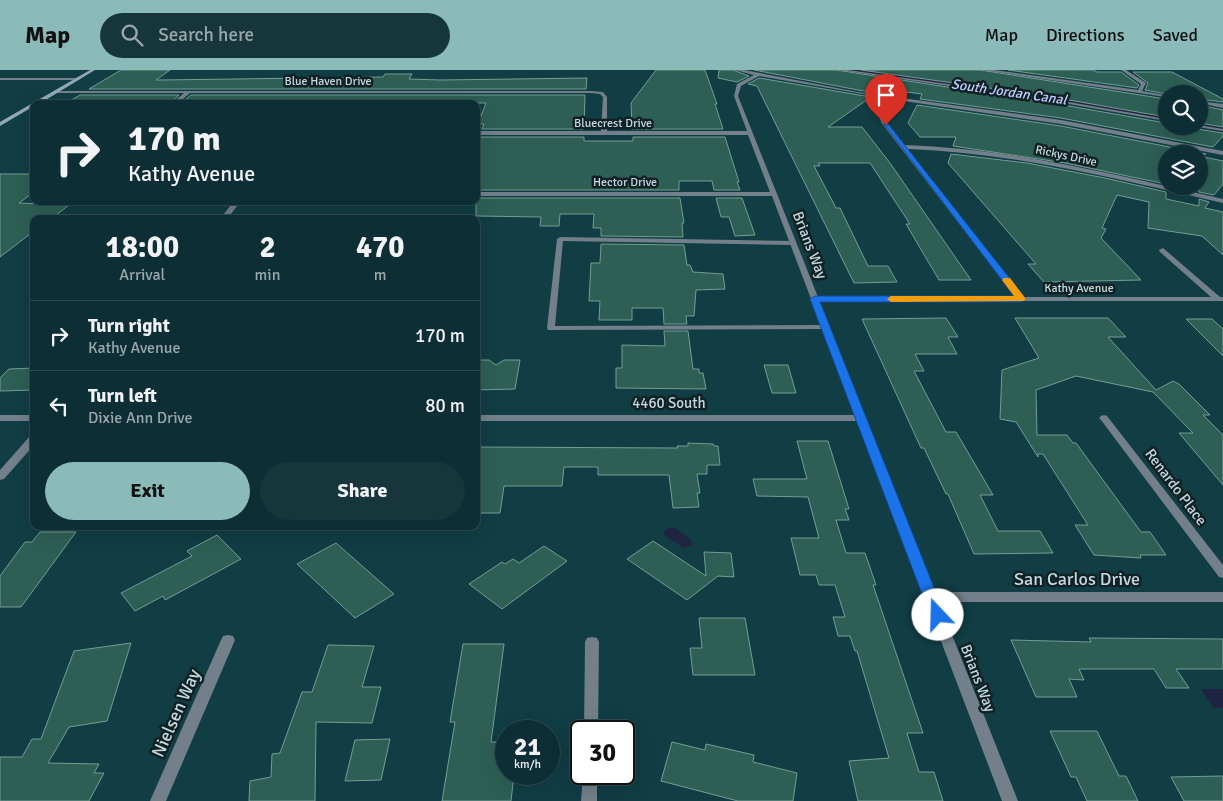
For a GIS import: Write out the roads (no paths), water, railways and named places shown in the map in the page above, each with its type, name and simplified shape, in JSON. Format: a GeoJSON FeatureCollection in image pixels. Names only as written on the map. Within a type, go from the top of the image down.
{"type":"FeatureCollection","features":[{"type":"Feature","properties":{"kind":"street"},"geometry":{"type":"LineString","coordinates":[[41,100],[93,70]]}},
{"type":"Feature","properties":{"kind":"street"},"geometry":{"type":"LineString","coordinates":[[737,70],[896,98],[1054,121],[1223,153]]}},
{"type":"Feature","properties":{"kind":"street"},"geometry":{"type":"LineString","coordinates":[[984,70],[1158,95]]}},
{"type":"Feature","properties":{"kind":"street"},"geometry":{"type":"LineString","coordinates":[[1123,70],[1144,84],[1139,92]]}},
{"type":"Feature","properties":{"kind":"street","name":"Brians Way"},"geometry":{"type":"LineString","coordinates":[[759,74],[741,83],[736,91],[750,133],[1010,801]]}},
{"type":"Feature","properties":{"kind":"street","name":"Blue Haven Drive"},"geometry":{"type":"LineString","coordinates":[[55,92],[601,93],[604,98],[604,133]]}},
{"type":"Feature","properties":{"kind":"street"},"geometry":{"type":"LineString","coordinates":[[179,100],[189,92]]}},
{"type":"Feature","properties":{"kind":"street"},"geometry":{"type":"LineString","coordinates":[[896,98],[884,110],[882,119],[1021,299]]}},
{"type":"Feature","properties":{"kind":"street"},"geometry":{"type":"LineString","coordinates":[[1208,104],[1223,106]]}},
{"type":"Feature","properties":{"kind":"street"},"geometry":{"type":"LineString","coordinates":[[0,124],[30,106]]}},
{"type":"Feature","properties":{"kind":"street","name":"Bluecrest Drive"},"geometry":{"type":"LineString","coordinates":[[480,133],[750,133]]}},
{"type":"Feature","properties":{"kind":"street","name":"Rickys Drive"},"geometry":{"type":"LineString","coordinates":[[902,147],[955,148],[997,153],[1223,201]]}},
{"type":"Feature","properties":{"kind":"street","name":"Hector Drive"},"geometry":{"type":"LineString","coordinates":[[480,194],[774,194]]}},
{"type":"Feature","properties":{"kind":"street"},"geometry":{"type":"LineString","coordinates":[[226,215],[235,205]]}},
{"type":"Feature","properties":{"kind":"street"},"geometry":{"type":"LineString","coordinates":[[1163,250],[1221,299]]}},
{"type":"Feature","properties":{"kind":"street","name":"Kathy Avenue"},"geometry":{"type":"LineString","coordinates":[[815,299],[1221,299]]}},
{"type":"Feature","properties":{"kind":"street"},"geometry":{"type":"LineString","coordinates":[[0,418],[30,418]]}},
{"type":"Feature","properties":{"kind":"street","name":"4460 South"},"geometry":{"type":"LineString","coordinates":[[480,418],[861,418]]}},
{"type":"Feature","properties":{"kind":"street","name":"Renardo Place"},"geometry":{"type":"LineString","coordinates":[[1104,418],[1223,574]]}},
{"type":"Feature","properties":{"kind":"street"},"geometry":{"type":"LineString","coordinates":[[0,477],[30,443]]}},
{"type":"Feature","properties":{"kind":"street","name":"San Carlos Drive"},"geometry":{"type":"LineString","coordinates":[[930,597],[1223,597]]}},
{"type":"Feature","properties":{"kind":"street","name":"Nielsen Way"},"geometry":{"type":"LineString","coordinates":[[158,801],[228,640]]}},
{"type":"Feature","properties":{"kind":"street"},"geometry":{"type":"LineString","coordinates":[[590,720],[592,642]]}},
{"type":"Feature","properties":{"kind":"street"},"geometry":{"type":"LineString","coordinates":[[589,801],[590,785]]}},
{"type":"Feature","properties":{"kind":"lane"},"geometry":{"type":"LineString","coordinates":[[840,70],[1046,98],[1158,119]]}},
{"type":"Feature","properties":{"kind":"lane"},"geometry":{"type":"LineString","coordinates":[[0,79],[78,79]]}},
{"type":"Feature","properties":{"kind":"lane"},"geometry":{"type":"LineString","coordinates":[[1208,128],[1223,130]]}},
{"type":"Feature","properties":{"kind":"lane"},"geometry":{"type":"LineString","coordinates":[[793,243],[560,239],[551,328],[826,327]]}},
{"type":"Feature","properties":{"kind":"water"},"geometry":{"type":"Polygon","coordinates":[[[668,528],[675,528],[691,540],[693,545],[684,548],[664,535],[663,532],[668,528]]]}},
{"type":"Feature","properties":{"kind":"water"},"geometry":{"type":"Polygon","coordinates":[[[1201,689],[1223,689],[1223,708],[1213,708],[1201,689]]]}},
{"type":"Feature","properties":{"kind":"waterway","name":"South Jordan Canal"},"geometry":{"type":"LineString","coordinates":[[851,70],[1049,97],[1158,117]]}},
{"type":"Feature","properties":{"kind":"waterway","name":"South Jordan Canal"},"geometry":{"type":"LineString","coordinates":[[1208,126],[1223,128]]}}]}
